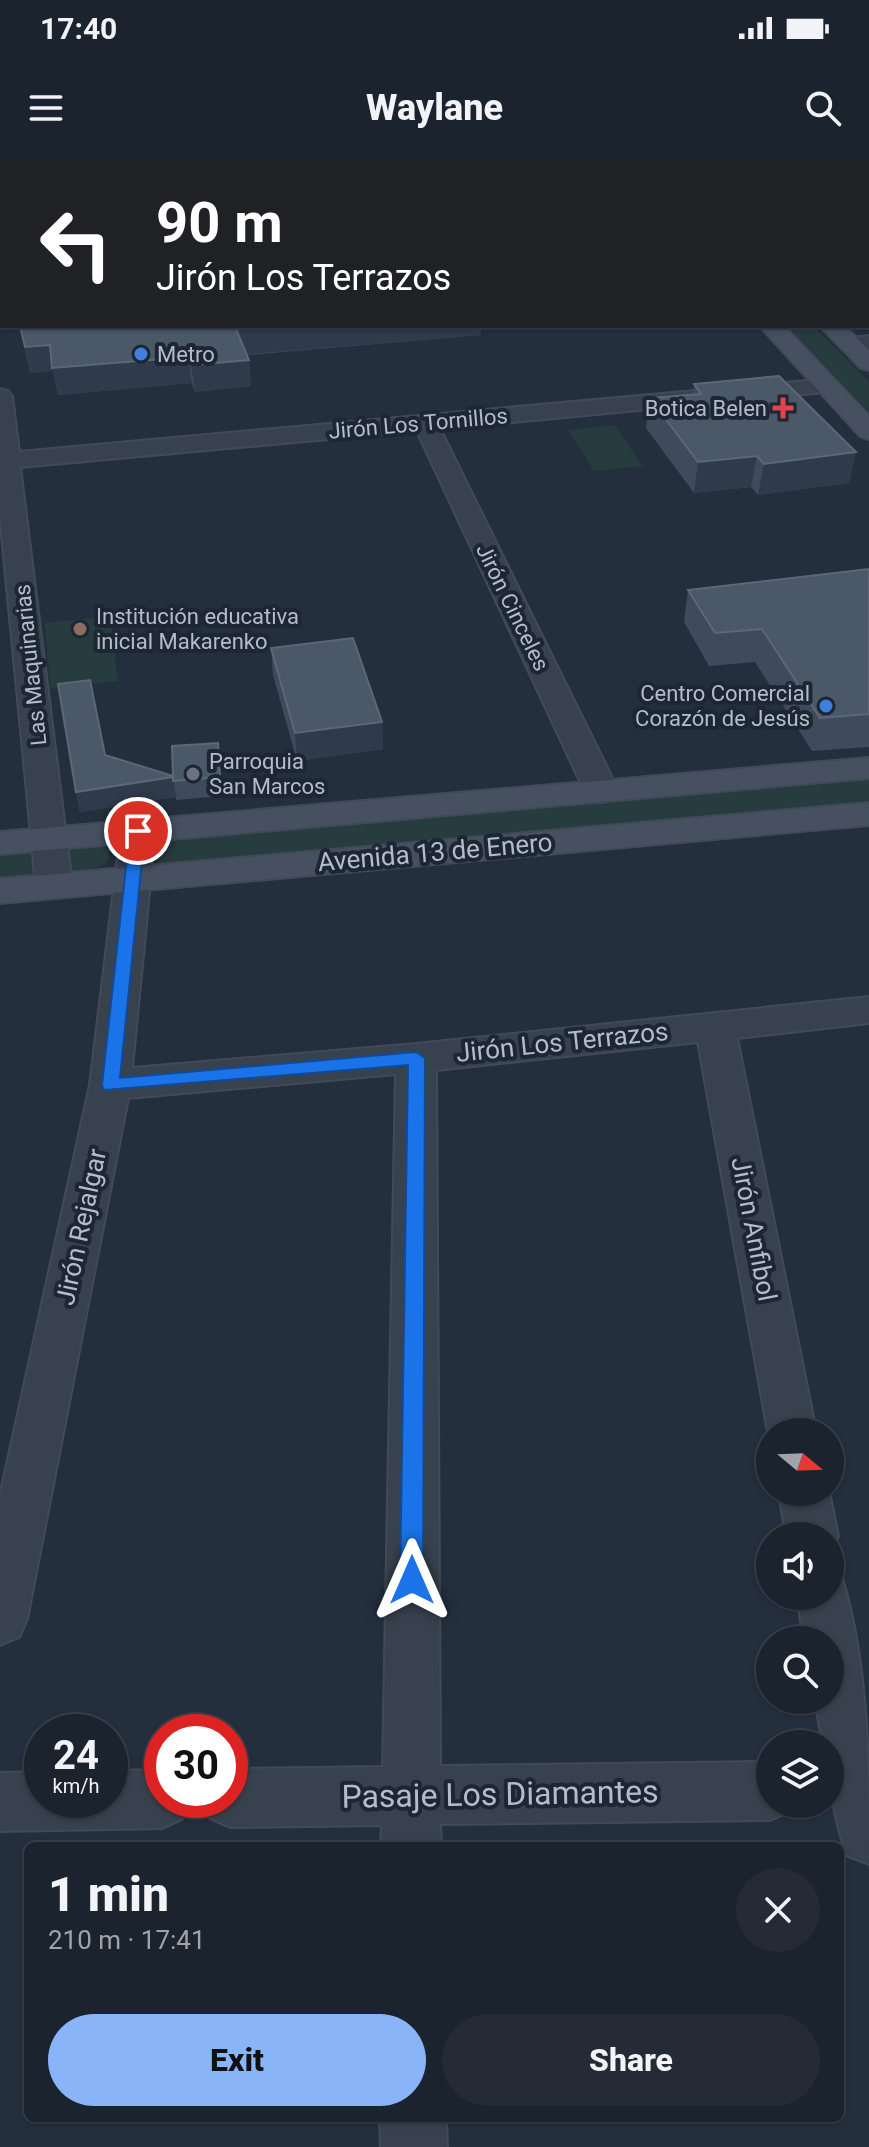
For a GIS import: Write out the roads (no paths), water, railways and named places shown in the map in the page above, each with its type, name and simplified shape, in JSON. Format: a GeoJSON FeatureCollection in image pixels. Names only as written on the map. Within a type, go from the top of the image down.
{"type":"FeatureCollection","features":[{"type":"Feature","properties":{"kind":"main road"},"geometry":{"type":"LineString","coordinates":[[773,328],[869,431]]}},
{"type":"Feature","properties":{"kind":"main road"},"geometry":{"type":"LineString","coordinates":[[834,328],[860,344],[869,363]]}},
{"type":"Feature","properties":{"kind":"main road","name":"Avenida 13 de Enero"},"geometry":{"type":"LineString","coordinates":[[0,843],[869,768]]}},
{"type":"Feature","properties":{"kind":"main road","name":"Avenida 13 de Enero"},"geometry":{"type":"LineString","coordinates":[[0,891],[869,814]]}},
{"type":"Feature","properties":{"kind":"street","name":"Jirón Los Tornillos"},"geometry":{"type":"LineString","coordinates":[[7,461],[828,386]]}},
{"type":"Feature","properties":{"kind":"street","name":"Las Maquinarias"},"geometry":{"type":"LineString","coordinates":[[0,396],[54,885]]}},
{"type":"Feature","properties":{"kind":"street","name":"Jirón Cinceles"},"geometry":{"type":"LineString","coordinates":[[425,423],[602,792]]}},
{"type":"Feature","properties":{"kind":"street","name":"Jirón Rejalgar"},"geometry":{"type":"LineString","coordinates":[[0,1619],[110,1085],[138,831]]}},
{"type":"Feature","properties":{"kind":"street","name":"Jirón Los Terrazos"},"geometry":{"type":"LineString","coordinates":[[110,1085],[416,1058],[869,1010]]}},
{"type":"Feature","properties":{"kind":"street","name":"Jirón Anfibol"},"geometry":{"type":"LineString","coordinates":[[715,1026],[789,1418]]}},
{"type":"Feature","properties":{"kind":"street"},"geometry":{"type":"LineString","coordinates":[[410,1820],[416,1058]]}},
{"type":"Feature","properties":{"kind":"street"},"geometry":{"type":"LineString","coordinates":[[825,1610],[857,1801]]}},
{"type":"Feature","properties":{"kind":"street","name":"Pasaje Los Diamantes"},"geometry":{"type":"LineString","coordinates":[[248,1800],[410,1820],[756,1792]]}},
{"type":"Feature","properties":{"kind":"street"},"geometry":{"type":"LineString","coordinates":[[0,1802],[24,1802]]}},
{"type":"Feature","properties":{"kind":"street"},"geometry":{"type":"LineString","coordinates":[[413,2122],[414,2147]]}},
{"type":"Feature","properties":{"kind":"place","name":"Metro"},"geometry":{"type":"Point","coordinates":[141,354]}},
{"type":"Feature","properties":{"kind":"place","name":"Botica Belen"},"geometry":{"type":"Point","coordinates":[783,408]}},
{"type":"Feature","properties":{"kind":"place","name":"Institución educativa inicial Makarenko"},"geometry":{"type":"Point","coordinates":[80,629]}},
{"type":"Feature","properties":{"kind":"place","name":"Centro Comercial Corazón de Jesús"},"geometry":{"type":"Point","coordinates":[826,706]}},
{"type":"Feature","properties":{"kind":"place","name":"Parroquia San Marcos"},"geometry":{"type":"Point","coordinates":[193,774]}}]}
